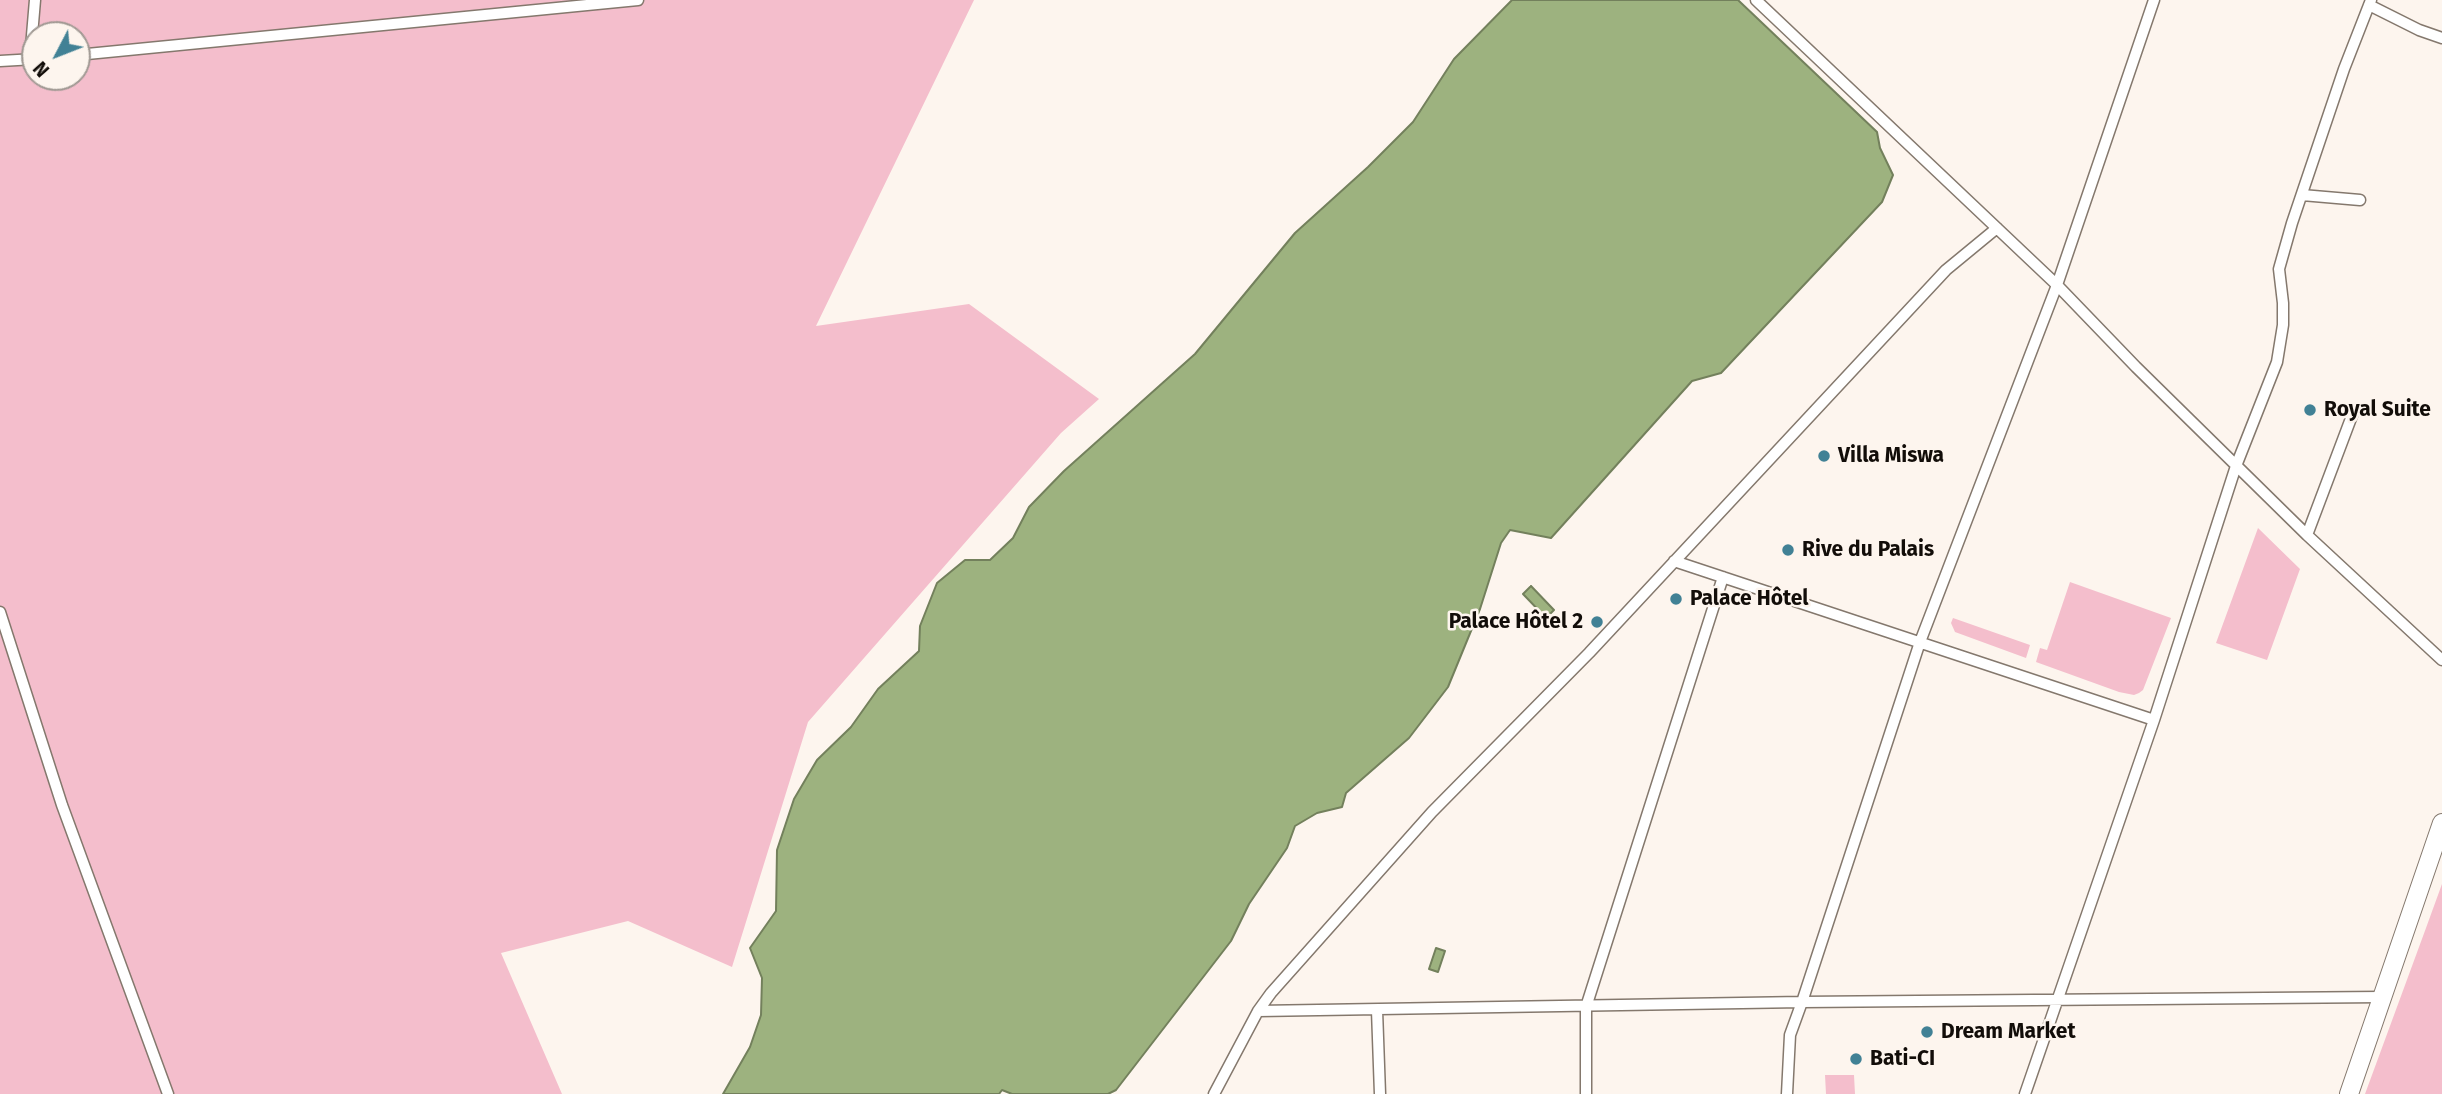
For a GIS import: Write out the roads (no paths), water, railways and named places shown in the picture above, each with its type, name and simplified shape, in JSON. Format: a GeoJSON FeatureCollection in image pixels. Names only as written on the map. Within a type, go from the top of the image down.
{"type":"FeatureCollection","features":[{"type":"Feature","properties":{"kind":"highway"},"geometry":{"type":"LineString","coordinates":[[2349,1094],[2442,823]]}},
{"type":"Feature","properties":{"kind":"street"},"geometry":{"type":"LineString","coordinates":[[35,21],[36,0]]}},
{"type":"Feature","properties":{"kind":"street"},"geometry":{"type":"LineString","coordinates":[[91,54],[638,0]]}},
{"type":"Feature","properties":{"kind":"street"},"geometry":{"type":"LineString","coordinates":[[1756,0],[2057,285],[2307,535],[2442,660]]}},
{"type":"Feature","properties":{"kind":"street"},"geometry":{"type":"LineString","coordinates":[[1787,1094],[1790,1035],[1920,642],[2057,285],[2154,0]]}},
{"type":"Feature","properties":{"kind":"street"},"geometry":{"type":"LineString","coordinates":[[2025,1094],[2154,720],[2236,466],[2277,362],[2283,325],[2279,269],[2344,69],[2370,3],[2419,30],[2442,37]]}},
{"type":"Feature","properties":{"kind":"street"},"geometry":{"type":"LineString","coordinates":[[0,61],[21,60]]}},
{"type":"Feature","properties":{"kind":"street"},"geometry":{"type":"LineString","coordinates":[[2302,195],[2360,200]]}},
{"type":"Feature","properties":{"kind":"street"},"geometry":{"type":"LineString","coordinates":[[1214,1094],[1258,1011],[1271,993],[1432,812],[1589,653],[1946,270],[1997,228]]}},
{"type":"Feature","properties":{"kind":"street"},"geometry":{"type":"LineString","coordinates":[[2307,535],[2353,412]]}},
{"type":"Feature","properties":{"kind":"street"},"geometry":{"type":"LineString","coordinates":[[1674,561],[2154,720]]}},
{"type":"Feature","properties":{"kind":"street"},"geometry":{"type":"LineString","coordinates":[[1586,1094],[1586,1007],[1723,577]]}},
{"type":"Feature","properties":{"kind":"street"},"geometry":{"type":"LineString","coordinates":[[0,612],[62,805],[168,1094]]}},
{"type":"Feature","properties":{"kind":"street"},"geometry":{"type":"LineString","coordinates":[[1258,1011],[1802,1002],[2382,997]]}},
{"type":"Feature","properties":{"kind":"street"},"geometry":{"type":"LineString","coordinates":[[1377,1010],[1380,1094]]}},
{"type":"Feature","properties":{"kind":"place","name":"Royal Suite"},"geometry":{"type":"Point","coordinates":[2310,410]}},
{"type":"Feature","properties":{"kind":"place","name":"Villa Miswa"},"geometry":{"type":"Point","coordinates":[1824,456]}},
{"type":"Feature","properties":{"kind":"place","name":"Rive du Palais"},"geometry":{"type":"Point","coordinates":[1788,550]}},
{"type":"Feature","properties":{"kind":"place","name":"Palace Hôtel"},"geometry":{"type":"Point","coordinates":[1676,599]}},
{"type":"Feature","properties":{"kind":"place","name":"Palace Hôtel 2"},"geometry":{"type":"Point","coordinates":[1597,622]}},
{"type":"Feature","properties":{"kind":"place","name":"Dream Market"},"geometry":{"type":"Point","coordinates":[1927,1032]}},
{"type":"Feature","properties":{"kind":"place","name":"Bati-CI"},"geometry":{"type":"Point","coordinates":[1856,1059]}}]}
